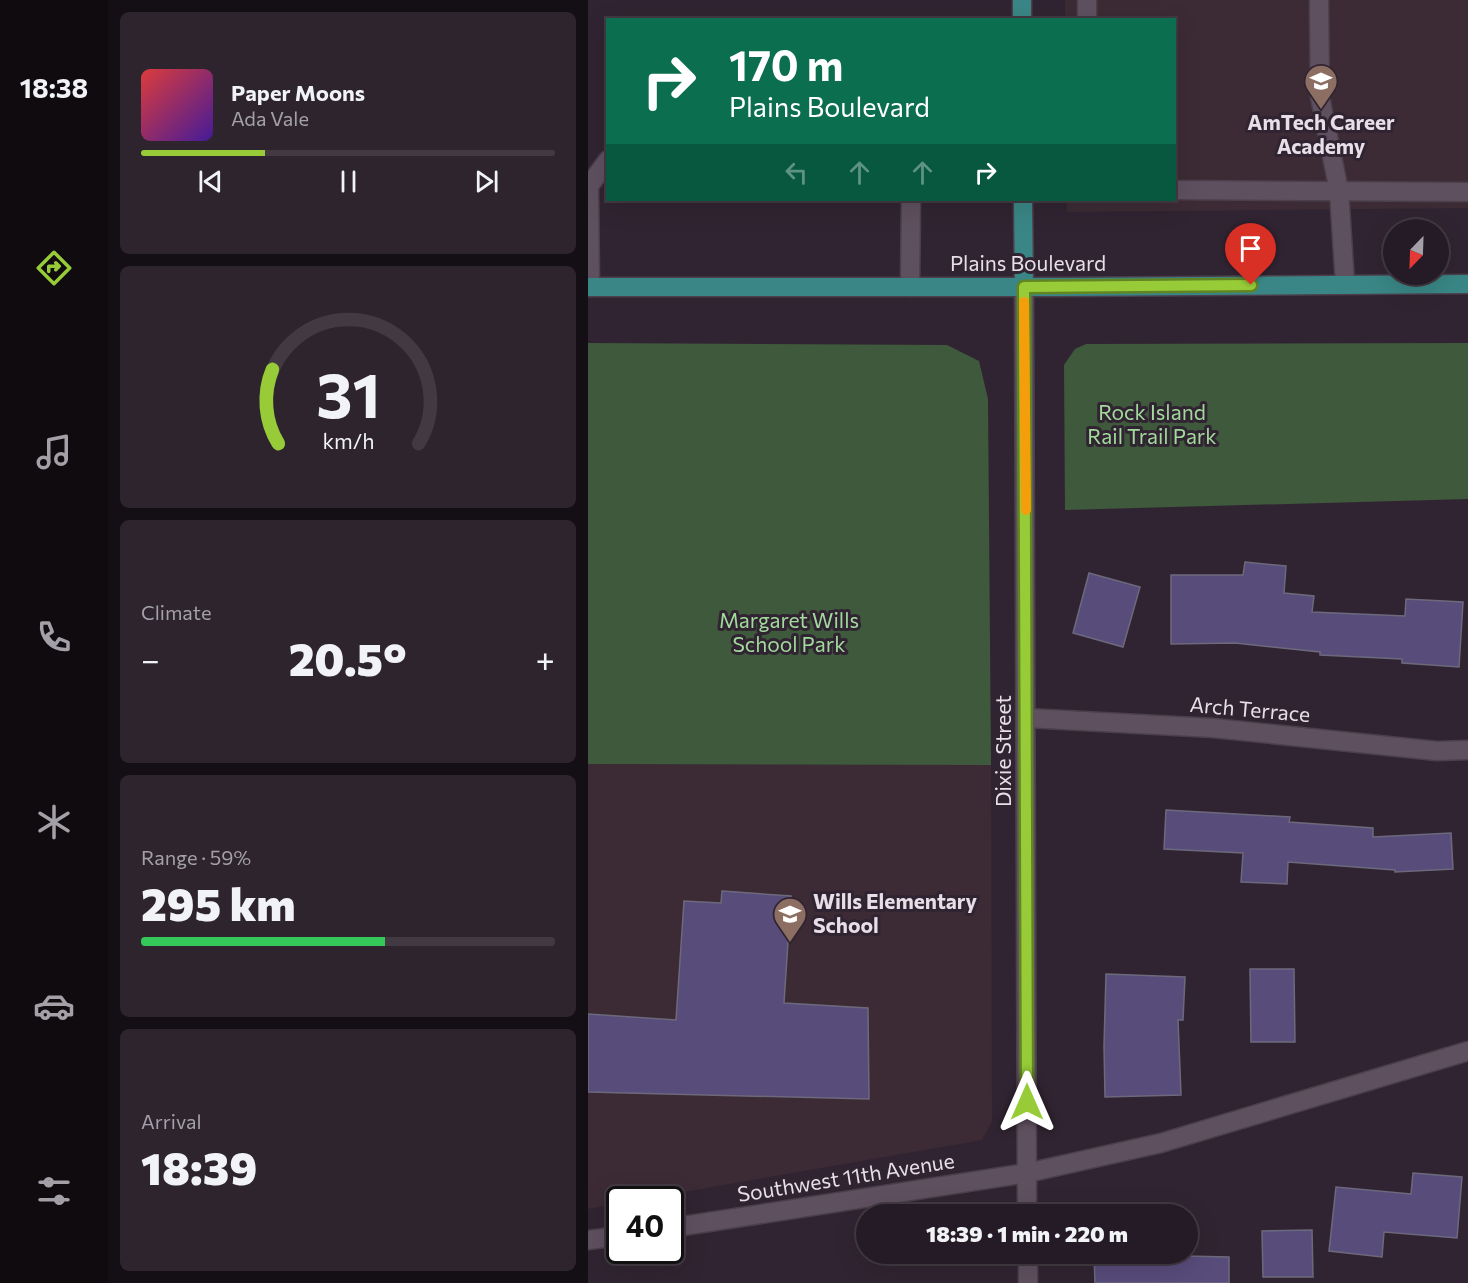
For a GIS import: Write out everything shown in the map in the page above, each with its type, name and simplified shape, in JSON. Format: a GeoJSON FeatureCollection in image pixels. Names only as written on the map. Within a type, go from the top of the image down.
{"type":"FeatureCollection","features":[{"type":"Feature","properties":{"kind":"main road"},"geometry":{"type":"LineString","coordinates":[[1022,0],[1022,18]]}},
{"type":"Feature","properties":{"kind":"main road"},"geometry":{"type":"LineString","coordinates":[[1023,201],[1024,287]]}},
{"type":"Feature","properties":{"kind":"main road","name":"Plains Boulevard"},"geometry":{"type":"LineString","coordinates":[[589,287],[1468,284]]}},
{"type":"Feature","properties":{"kind":"street"},"geometry":{"type":"LineString","coordinates":[[1087,0],[1087,18]]}},
{"type":"Feature","properties":{"kind":"street"},"geometry":{"type":"LineString","coordinates":[[1320,0],[1320,97],[1339,191],[1345,284]]}},
{"type":"Feature","properties":{"kind":"street"},"geometry":{"type":"LineString","coordinates":[[589,287],[589,186],[606,163]]}},
{"type":"Feature","properties":{"kind":"street"},"geometry":{"type":"LineString","coordinates":[[1176,190],[1468,192]]}},
{"type":"Feature","properties":{"kind":"street"},"geometry":{"type":"LineString","coordinates":[[910,287],[911,201]]}},
{"type":"Feature","properties":{"kind":"street","name":"Dixie Street"},"geometry":{"type":"LineString","coordinates":[[1024,287],[1028,1204]]}},
{"type":"Feature","properties":{"kind":"street","name":"Arch Terrace"},"geometry":{"type":"LineString","coordinates":[[1027,718],[1213,728],[1437,751],[1468,750]]}},
{"type":"Feature","properties":{"kind":"street","name":"Southwest 11th Avenue"},"geometry":{"type":"LineString","coordinates":[[684,1226],[1028,1173],[1161,1143],[1468,1051]]}},
{"type":"Feature","properties":{"kind":"street"},"geometry":{"type":"LineString","coordinates":[[588,1240],[606,1238]]}},
{"type":"Feature","properties":{"kind":"street"},"geometry":{"type":"LineString","coordinates":[[1028,1264],[1028,1283]]}},
{"type":"Feature","properties":{"kind":"shaded area","name":"AmTech Career Academy"},"geometry":{"type":"Polygon","coordinates":[[[1065,0],[1468,0],[1468,208],[1067,212],[1067,201],[1176,201],[1176,18],[1065,18],[1065,0]]]}},
{"type":"Feature","properties":{"kind":"shaded area","name":"Wills Elementary School"},"geometry":{"type":"Polygon","coordinates":[[[588,764],[991,765],[992,1121],[982,1140],[684,1192],[684,1186],[606,1186],[606,1206],[588,1209],[588,764]]]}},
{"type":"Feature","properties":{"kind":"green space","name":"Margaret Wills School Park"},"geometry":{"type":"Polygon","coordinates":[[[588,343],[947,345],[979,361],[988,399],[991,765],[588,764],[588,343]]]}},
{"type":"Feature","properties":{"kind":"green space","name":"Rock Island Rail Trail Park"},"geometry":{"type":"Polygon","coordinates":[[[1468,343],[1468,499],[1065,510],[1064,365],[1075,349],[1086,344],[1468,343]]]}},
{"type":"Feature","properties":{"kind":"building"},"geometry":{"type":"Polygon","coordinates":[[[1245,562],[1286,566],[1284,593],[1314,596],[1312,612],[1405,616],[1406,599],[1463,602],[1459,667],[1402,663],[1402,659],[1320,655],[1320,652],[1235,643],[1171,644],[1171,575],[1243,575],[1245,562]]]}},
{"type":"Feature","properties":{"kind":"building"},"geometry":{"type":"Polygon","coordinates":[[[1089,573],[1140,587],[1123,647],[1073,633],[1089,573]]]}},
{"type":"Feature","properties":{"kind":"building"},"geometry":{"type":"Polygon","coordinates":[[[1166,810],[1290,817],[1289,822],[1373,828],[1373,837],[1451,833],[1453,869],[1395,872],[1395,870],[1288,862],[1287,884],[1241,882],[1243,853],[1164,849],[1166,810]]]}},
{"type":"Feature","properties":{"kind":"building"},"geometry":{"type":"Polygon","coordinates":[[[722,891],[791,896],[784,1003],[868,1008],[869,1099],[588,1092],[588,1014],[676,1020],[684,901],[721,903],[722,891]]]}},
{"type":"Feature","properties":{"kind":"building"},"geometry":{"type":"Polygon","coordinates":[[[1250,969],[1294,969],[1295,1042],[1251,1042],[1250,969]]]}},
{"type":"Feature","properties":{"kind":"building"},"geometry":{"type":"Polygon","coordinates":[[[1106,974],[1185,977],[1183,1020],[1178,1020],[1181,1095],[1105,1097],[1106,974]]]}},
{"type":"Feature","properties":{"kind":"building"},"geometry":{"type":"Polygon","coordinates":[[[1413,1173],[1462,1177],[1457,1238],[1384,1232],[1382,1257],[1329,1251],[1336,1187],[1411,1194],[1413,1173]]]}},
{"type":"Feature","properties":{"kind":"building"},"geometry":{"type":"Polygon","coordinates":[[[1312,1230],[1313,1277],[1263,1277],[1262,1231],[1312,1230]]]}},
{"type":"Feature","properties":{"kind":"building"},"geometry":{"type":"Polygon","coordinates":[[[1198,1256],[1229,1257],[1229,1283],[1095,1283],[1094,1264],[1198,1264],[1198,1256]]]}},
{"type":"Feature","properties":{"kind":"slow traffic"},"geometry":{"type":"LineString","coordinates":[[1024,302],[1026,510]]}},
{"type":"Feature","properties":{"kind":"place","name":"AmTech Career Academy"},"geometry":{"type":"Point","coordinates":[1321,110]}},
{"type":"Feature","properties":{"kind":"place","name":"Wills Elementary School"},"geometry":{"type":"Point","coordinates":[790,943]}},
{"type":"Feature","properties":{"kind":"route"},"geometry":{"type":"LineString","coordinates":[[1027,1102],[1024,287],[1251,285]]}}]}
